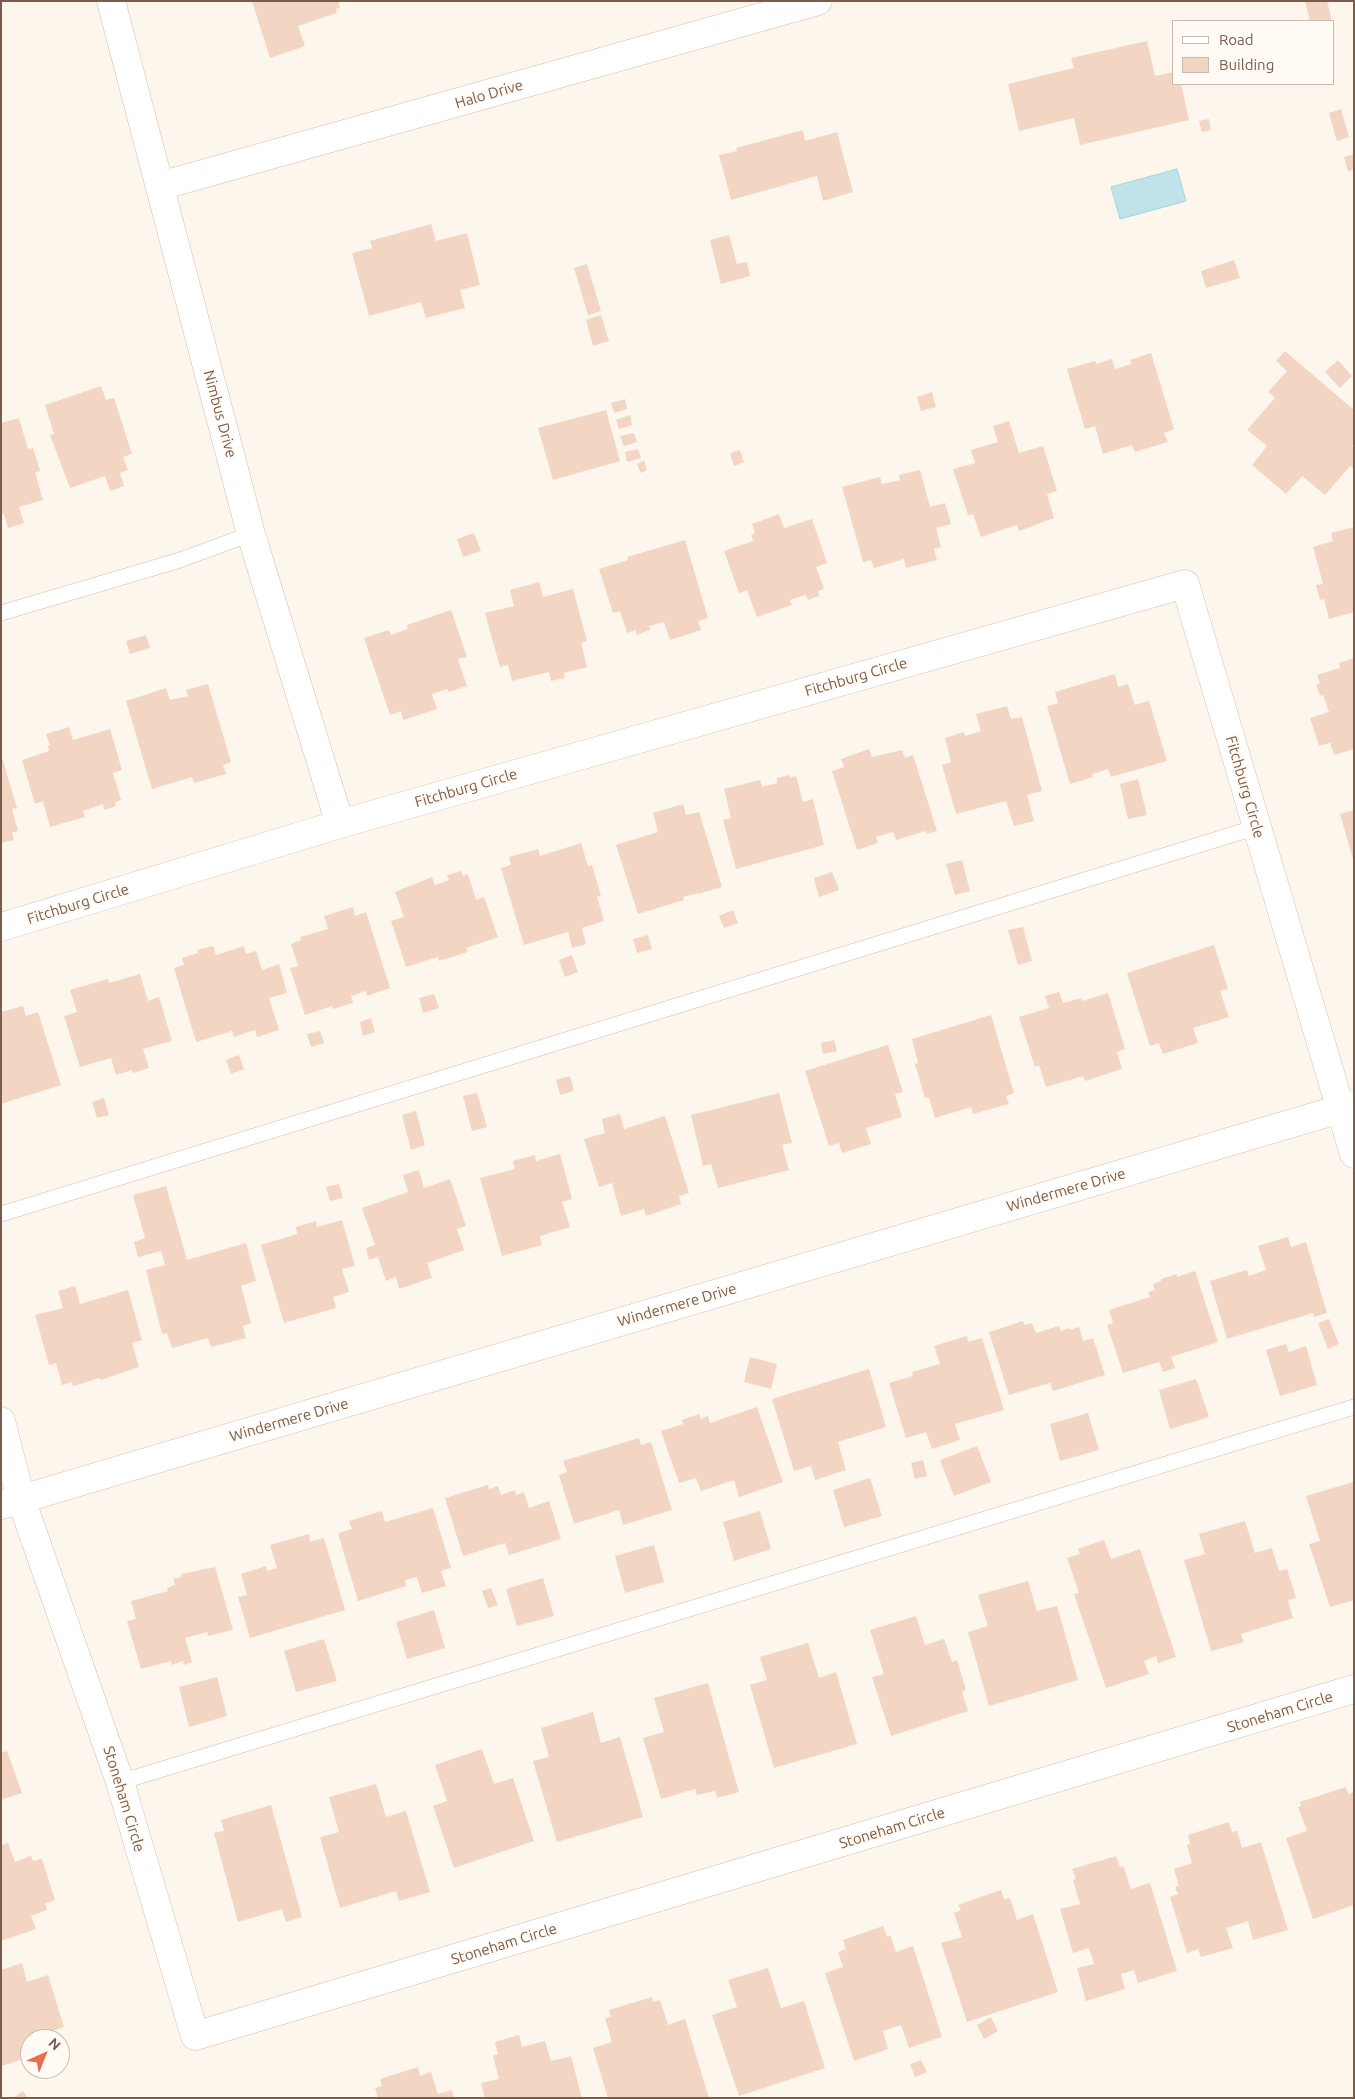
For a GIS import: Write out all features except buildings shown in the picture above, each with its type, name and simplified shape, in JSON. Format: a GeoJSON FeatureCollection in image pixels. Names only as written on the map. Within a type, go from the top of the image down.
{"type":"FeatureCollection","features":[{"type":"Feature","properties":{"kind":"street","name":"Nimbus Drive"},"geometry":{"type":"LineString","coordinates":[[110,1],[251,534],[340,824]]}},
{"type":"Feature","properties":{"kind":"street","name":"Halo Drive"},"geometry":{"type":"LineString","coordinates":[[160,186],[818,1]]}},
{"type":"Feature","properties":{"kind":"street","name":"Fitchburg Circle"},"geometry":{"type":"LineString","coordinates":[[1,927],[340,824],[1185,584],[1257,827],[1347,1107]]}},
{"type":"Feature","properties":{"kind":"street"},"geometry":{"type":"LineString","coordinates":[[1347,1107],[1354,1154]]}},
{"type":"Feature","properties":{"kind":"street","name":"Windermere Drive"},"geometry":{"type":"LineString","coordinates":[[11,1502],[1347,1107]]}},
{"type":"Feature","properties":{"kind":"street"},"geometry":{"type":"LineString","coordinates":[[1,1421],[11,1502]]}},
{"type":"Feature","properties":{"kind":"street","name":"Stoneham Circle"},"geometry":{"type":"LineString","coordinates":[[11,1502],[120,1782],[195,2036],[1354,1689]]}},
{"type":"Feature","properties":{"kind":"lane"},"geometry":{"type":"LineString","coordinates":[[1,613],[177,561],[251,534]]}},
{"type":"Feature","properties":{"kind":"lane"},"geometry":{"type":"LineString","coordinates":[[1,1214],[1257,827]]}},
{"type":"Feature","properties":{"kind":"lane"},"geometry":{"type":"LineString","coordinates":[[120,1782],[1354,1407]]}},
{"type":"Feature","properties":{"kind":"water"},"geometry":{"type":"Polygon","coordinates":[[[1177,169],[1186,201],[1120,219],[1111,187],[1177,169]]]}}]}
